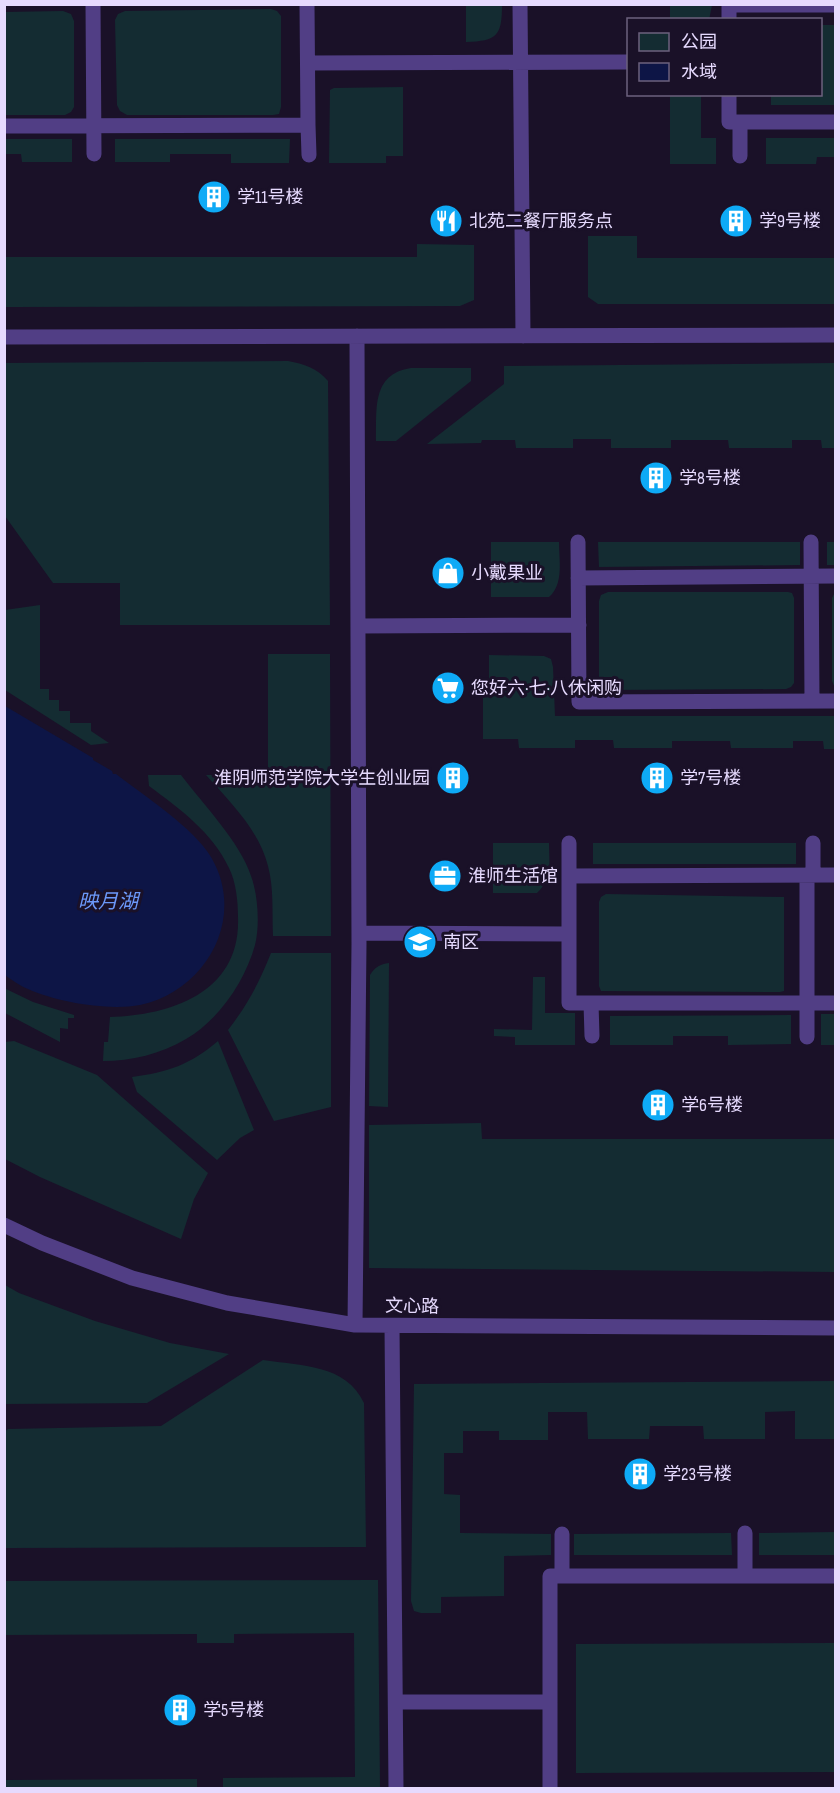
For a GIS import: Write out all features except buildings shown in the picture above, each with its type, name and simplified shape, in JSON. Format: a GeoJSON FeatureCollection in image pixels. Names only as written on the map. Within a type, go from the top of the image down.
{"type":"FeatureCollection","features":[{"type":"Feature","properties":{"kind":"lane"},"geometry":{"type":"LineString","coordinates":[[93,4],[94,154]]}},
{"type":"Feature","properties":{"kind":"lane"},"geometry":{"type":"LineString","coordinates":[[307,4],[309,155]]}},
{"type":"Feature","properties":{"kind":"lane"},"geometry":{"type":"LineString","coordinates":[[520,4],[523,336]]}},
{"type":"Feature","properties":{"kind":"lane"},"geometry":{"type":"LineString","coordinates":[[729,5],[836,5]]}},
{"type":"Feature","properties":{"kind":"lane"},"geometry":{"type":"LineString","coordinates":[[308,63],[627,62]]}},
{"type":"Feature","properties":{"kind":"lane"},"geometry":{"type":"LineString","coordinates":[[729,96],[729,122],[836,122]]}},
{"type":"Feature","properties":{"kind":"lane"},"geometry":{"type":"LineString","coordinates":[[741,122],[741,156]]}},
{"type":"Feature","properties":{"kind":"lane"},"geometry":{"type":"LineString","coordinates":[[4,126],[308,125]]}},
{"type":"Feature","properties":{"kind":"lane"},"geometry":{"type":"LineString","coordinates":[[4,337],[836,335]]}},
{"type":"Feature","properties":{"kind":"lane"},"geometry":{"type":"LineString","coordinates":[[355,1325],[359,933],[357,336]]}},
{"type":"Feature","properties":{"kind":"lane"},"geometry":{"type":"LineString","coordinates":[[578,542],[579,702],[836,701]]}},
{"type":"Feature","properties":{"kind":"lane"},"geometry":{"type":"LineString","coordinates":[[811,542],[812,701]]}},
{"type":"Feature","properties":{"kind":"lane"},"geometry":{"type":"LineString","coordinates":[[578,578],[836,576]]}},
{"type":"Feature","properties":{"kind":"lane"},"geometry":{"type":"LineString","coordinates":[[358,626],[579,625]]}},
{"type":"Feature","properties":{"kind":"lane"},"geometry":{"type":"LineString","coordinates":[[569,843],[569,1003],[836,1003]]}},
{"type":"Feature","properties":{"kind":"lane"},"geometry":{"type":"LineString","coordinates":[[807,1037],[810,875],[813,843]]}},
{"type":"Feature","properties":{"kind":"lane"},"geometry":{"type":"LineString","coordinates":[[569,876],[836,875]]}},
{"type":"Feature","properties":{"kind":"lane"},"geometry":{"type":"LineString","coordinates":[[359,933],[569,934]]}},
{"type":"Feature","properties":{"kind":"lane"},"geometry":{"type":"LineString","coordinates":[[591,1003],[592,1036]]}},
{"type":"Feature","properties":{"kind":"lane","name":"文心路"},"geometry":{"type":"LineString","coordinates":[[4,1225],[42,1244],[132,1278],[227,1303],[355,1325],[836,1328]]}},
{"type":"Feature","properties":{"kind":"lane"},"geometry":{"type":"LineString","coordinates":[[392,1326],[396,1788]]}},
{"type":"Feature","properties":{"kind":"lane"},"geometry":{"type":"LineString","coordinates":[[745,1533],[745,1576]]}},
{"type":"Feature","properties":{"kind":"lane"},"geometry":{"type":"LineString","coordinates":[[562,1534],[562,1576]]}},
{"type":"Feature","properties":{"kind":"lane"},"geometry":{"type":"LineString","coordinates":[[550,1788],[550,1576],[836,1576]]}},
{"type":"Feature","properties":{"kind":"lane"},"geometry":{"type":"LineString","coordinates":[[396,1702],[550,1702]]}},
{"type":"Feature","properties":{"kind":"green space"},"geometry":{"type":"Polygon","coordinates":[[[670,4],[712,5],[709,18],[670,18],[670,4]]]}},
{"type":"Feature","properties":{"kind":"green space"},"geometry":{"type":"Polygon","coordinates":[[[466,5],[502,5],[501,24],[496,35],[485,40],[466,42],[466,5]]]}},
{"type":"Feature","properties":{"kind":"green space"},"geometry":{"type":"Polygon","coordinates":[[[271,9],[277,11],[281,16],[281,107],[279,114],[127,115],[120,111],[117,105],[115,20],[118,14],[125,11],[271,9]]]}},
{"type":"Feature","properties":{"kind":"green space"},"geometry":{"type":"Polygon","coordinates":[[[63,11],[71,14],[74,21],[74,107],[65,115],[5,115],[5,12],[63,11]]]}},
{"type":"Feature","properties":{"kind":"green space"},"geometry":{"type":"Polygon","coordinates":[[[822,25],[835,25],[835,105],[771,105],[771,96],[822,96],[822,25]]]}},
{"type":"Feature","properties":{"kind":"green space"},"geometry":{"type":"Polygon","coordinates":[[[403,87],[403,156],[386,156],[386,163],[329,163],[330,90],[334,88],[403,87]]]}},
{"type":"Feature","properties":{"kind":"green space"},"geometry":{"type":"Polygon","coordinates":[[[670,96],[701,96],[701,138],[716,138],[716,164],[670,164],[670,96]]]}},
{"type":"Feature","properties":{"kind":"green space"},"geometry":{"type":"Polygon","coordinates":[[[766,138],[835,138],[835,157],[817,157],[816,164],[766,164],[766,138]]]}},
{"type":"Feature","properties":{"kind":"green space"},"geometry":{"type":"Polygon","coordinates":[[[5,139],[72,139],[72,162],[22,162],[21,154],[5,154],[5,139]]]}},
{"type":"Feature","properties":{"kind":"green space"},"geometry":{"type":"Polygon","coordinates":[[[115,139],[290,139],[289,163],[231,163],[231,154],[170,154],[170,162],[115,162],[115,139]]]}},
{"type":"Feature","properties":{"kind":"green space"},"geometry":{"type":"Polygon","coordinates":[[[588,236],[637,236],[637,258],[835,258],[835,304],[598,304],[588,297],[588,236]]]}},
{"type":"Feature","properties":{"kind":"green space"},"geometry":{"type":"Polygon","coordinates":[[[417,244],[474,245],[474,300],[460,306],[5,307],[5,257],[417,257],[417,244]]]}},
{"type":"Feature","properties":{"kind":"green space"},"geometry":{"type":"Polygon","coordinates":[[[288,361],[310,367],[328,381],[330,625],[120,625],[120,583],[53,583],[5,516],[5,363],[288,361]]]}},
{"type":"Feature","properties":{"kind":"green space"},"geometry":{"type":"Polygon","coordinates":[[[835,363],[835,448],[822,448],[821,440],[792,440],[792,448],[729,448],[728,440],[671,440],[671,448],[611,448],[611,439],[573,439],[573,448],[516,448],[515,440],[427,444],[504,384],[504,366],[835,363]]]}},
{"type":"Feature","properties":{"kind":"green space"},"geometry":{"type":"Polygon","coordinates":[[[411,368],[471,368],[471,381],[396,441],[376,441],[377,406],[383,386],[398,372],[411,368]]]}},
{"type":"Feature","properties":{"kind":"green space"},"geometry":{"type":"Polygon","coordinates":[[[491,542],[559,542],[560,571],[554,592],[549,597],[491,597],[491,542]]]}},
{"type":"Feature","properties":{"kind":"green space"},"geometry":{"type":"Polygon","coordinates":[[[598,542],[800,542],[800,565],[599,567],[598,542]]]}},
{"type":"Feature","properties":{"kind":"green space"},"geometry":{"type":"Polygon","coordinates":[[[827,542],[835,542],[835,565],[827,565],[827,542]]]}},
{"type":"Feature","properties":{"kind":"green space"},"geometry":{"type":"Polygon","coordinates":[[[608,592],[792,593],[794,598],[794,683],[786,689],[606,690],[599,681],[599,601],[601,595],[608,592]]]}},
{"type":"Feature","properties":{"kind":"green space"},"geometry":{"type":"Polygon","coordinates":[[[835,592],[835,688],[832,681],[832,598],[835,592]]]}},
{"type":"Feature","properties":{"kind":"green space"},"geometry":{"type":"Polygon","coordinates":[[[40,605],[40,689],[49,689],[49,700],[59,700],[59,711],[70,711],[70,723],[91,723],[91,731],[109,743],[91,745],[5,690],[5,610],[40,605]]]}},
{"type":"Feature","properties":{"kind":"green space"},"geometry":{"type":"Polygon","coordinates":[[[268,654],[330,654],[331,936],[273,936],[271,883],[264,853],[243,817],[206,775],[268,774],[268,654]]]}},
{"type":"Feature","properties":{"kind":"green space"},"geometry":{"type":"Polygon","coordinates":[[[489,655],[544,656],[551,659],[555,716],[835,716],[835,749],[824,749],[823,741],[793,741],[793,748],[731,748],[730,741],[672,741],[672,748],[614,748],[613,740],[575,740],[575,748],[519,748],[518,739],[483,739],[483,687],[489,687],[489,655]]]}},
{"type":"Feature","properties":{"kind":"green space"},"geometry":{"type":"Polygon","coordinates":[[[148,775],[181,775],[239,850],[246,863],[255,892],[258,910],[257,937],[251,959],[237,986],[220,1010],[198,1031],[156,1053],[124,1060],[103,1061],[104,1042],[108,1042],[110,1017],[157,1011],[179,1004],[198,994],[215,981],[228,964],[236,943],[237,898],[229,868],[214,843],[204,832],[149,786],[148,775]]]}},
{"type":"Feature","properties":{"kind":"green space"},"geometry":{"type":"Polygon","coordinates":[[[493,843],[549,843],[548,876],[537,893],[493,893],[493,843]]]}},
{"type":"Feature","properties":{"kind":"green space"},"geometry":{"type":"Polygon","coordinates":[[[593,843],[796,843],[796,864],[593,864],[593,843]]]}},
{"type":"Feature","properties":{"kind":"green space"},"geometry":{"type":"Polygon","coordinates":[[[606,894],[784,897],[784,991],[601,991],[599,986],[599,902],[606,894]]]}},
{"type":"Feature","properties":{"kind":"green space"},"geometry":{"type":"Polygon","coordinates":[[[271,953],[331,953],[331,1107],[274,1121],[228,1030],[252,993],[271,953]]]}},
{"type":"Feature","properties":{"kind":"green space"},"geometry":{"type":"Polygon","coordinates":[[[389,963],[388,1107],[369,1106],[370,975],[378,966],[389,963]]]}},
{"type":"Feature","properties":{"kind":"green space"},"geometry":{"type":"Polygon","coordinates":[[[533,977],[545,977],[545,1013],[575,1013],[575,1045],[515,1045],[515,1037],[494,1036],[494,1029],[532,1030],[533,977]]]}},
{"type":"Feature","properties":{"kind":"green space"},"geometry":{"type":"Polygon","coordinates":[[[4,988],[33,1002],[74,1015],[74,1018],[68,1018],[68,1029],[60,1028],[60,1042],[5,1013],[4,988]]]}},
{"type":"Feature","properties":{"kind":"green space"},"geometry":{"type":"Polygon","coordinates":[[[821,1014],[835,1014],[835,1045],[821,1045],[821,1014]]]}},
{"type":"Feature","properties":{"kind":"green space"},"geometry":{"type":"Polygon","coordinates":[[[791,1015],[791,1044],[728,1045],[728,1036],[673,1036],[673,1045],[610,1045],[610,1016],[791,1015]]]}},
{"type":"Feature","properties":{"kind":"green space"},"geometry":{"type":"Polygon","coordinates":[[[14,1041],[97,1075],[208,1173],[194,1199],[181,1239],[40,1177],[5,1159],[5,1042],[14,1041]]]}},
{"type":"Feature","properties":{"kind":"green space"},"geometry":{"type":"Polygon","coordinates":[[[218,1041],[254,1130],[240,1138],[217,1160],[137,1092],[132,1077],[157,1073],[188,1062],[218,1041]]]}},
{"type":"Feature","properties":{"kind":"green space"},"geometry":{"type":"Polygon","coordinates":[[[481,1123],[482,1139],[835,1139],[835,1272],[369,1268],[369,1125],[481,1123]]]}},
{"type":"Feature","properties":{"kind":"green space"},"geometry":{"type":"Polygon","coordinates":[[[5,1285],[19,1293],[95,1321],[170,1343],[229,1354],[147,1403],[5,1404],[5,1285]]]}},
{"type":"Feature","properties":{"kind":"green space"},"geometry":{"type":"Polygon","coordinates":[[[263,1360],[307,1366],[334,1374],[356,1390],[364,1403],[366,1547],[5,1548],[4,1432],[8,1429],[161,1426],[263,1360]]]}},
{"type":"Feature","properties":{"kind":"green space"},"geometry":{"type":"Polygon","coordinates":[[[835,1381],[834,1439],[795,1439],[795,1411],[765,1412],[765,1439],[704,1439],[703,1426],[650,1426],[649,1439],[588,1439],[587,1412],[548,1412],[548,1440],[499,1440],[499,1431],[463,1431],[463,1453],[444,1453],[444,1494],[460,1495],[460,1533],[551,1534],[551,1555],[504,1556],[504,1596],[441,1597],[441,1613],[414,1611],[411,1601],[414,1384],[835,1381]]]}},
{"type":"Feature","properties":{"kind":"green space"},"geometry":{"type":"Polygon","coordinates":[[[835,1532],[835,1555],[759,1555],[759,1533],[835,1532]]]}},
{"type":"Feature","properties":{"kind":"green space"},"geometry":{"type":"Polygon","coordinates":[[[731,1533],[732,1555],[574,1555],[574,1534],[731,1533]]]}},
{"type":"Feature","properties":{"kind":"green space"},"geometry":{"type":"Polygon","coordinates":[[[378,1580],[380,1788],[223,1788],[223,1778],[355,1777],[354,1633],[234,1634],[234,1643],[197,1643],[197,1634],[5,1635],[5,1581],[378,1580]]]}},
{"type":"Feature","properties":{"kind":"green space"},"geometry":{"type":"Polygon","coordinates":[[[835,1643],[835,1772],[576,1773],[576,1644],[835,1643]]]}},
{"type":"Feature","properties":{"kind":"green space"},"geometry":{"type":"Polygon","coordinates":[[[197,1779],[197,1788],[5,1788],[5,1780],[197,1779]]]}},
{"type":"Feature","properties":{"kind":"water","name":"映月湖"},"geometry":{"type":"Polygon","coordinates":[[[5,706],[112,771],[181,824],[211,857],[221,880],[224,904],[222,927],[214,949],[201,968],[184,985],[163,997],[140,1005],[113,1007],[53,998],[22,986],[5,975],[5,706]]]}},
{"type":"Feature","properties":{"kind":"place","name":"学11号楼"},"geometry":{"type":"Point","coordinates":[214,197]}},
{"type":"Feature","properties":{"kind":"place","name":"北苑二餐厅服务点"},"geometry":{"type":"Point","coordinates":[446,221]}},
{"type":"Feature","properties":{"kind":"place","name":"学9号楼"},"geometry":{"type":"Point","coordinates":[736,221]}},
{"type":"Feature","properties":{"kind":"place","name":"学8号楼"},"geometry":{"type":"Point","coordinates":[656,478]}},
{"type":"Feature","properties":{"kind":"place","name":"小戴果业"},"geometry":{"type":"Point","coordinates":[448,573]}},
{"type":"Feature","properties":{"kind":"place","name":"您好六·七·八休闲购"},"geometry":{"type":"Point","coordinates":[448,688]}},
{"type":"Feature","properties":{"kind":"place","name":"淮阴师范学院大学生创业园"},"geometry":{"type":"Point","coordinates":[453,778]}},
{"type":"Feature","properties":{"kind":"place","name":"学7号楼"},"geometry":{"type":"Point","coordinates":[657,778]}},
{"type":"Feature","properties":{"kind":"place","name":"淮师生活馆"},"geometry":{"type":"Point","coordinates":[445,876]}},
{"type":"Feature","properties":{"kind":"place","name":"南区"},"geometry":{"type":"Point","coordinates":[420,942]}},
{"type":"Feature","properties":{"kind":"place","name":"学6号楼"},"geometry":{"type":"Point","coordinates":[658,1105]}},
{"type":"Feature","properties":{"kind":"place","name":"学23号楼"},"geometry":{"type":"Point","coordinates":[640,1474]}},
{"type":"Feature","properties":{"kind":"place","name":"学5号楼"},"geometry":{"type":"Point","coordinates":[180,1710]}}]}
